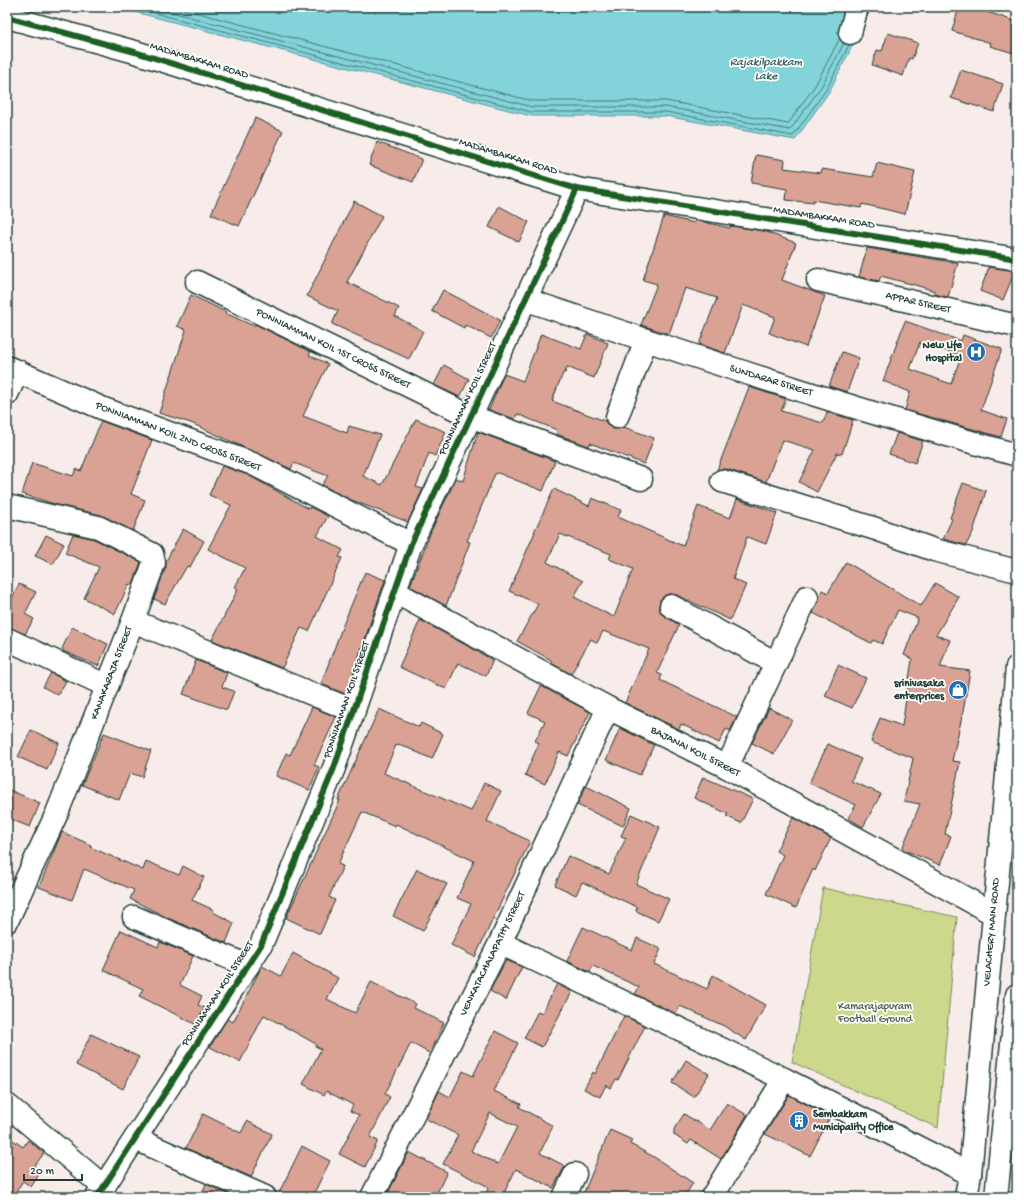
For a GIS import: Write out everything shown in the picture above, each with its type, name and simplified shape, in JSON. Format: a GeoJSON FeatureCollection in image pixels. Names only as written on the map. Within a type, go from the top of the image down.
{"type":"FeatureCollection","features":[{"type":"Feature","properties":{"kind":"street"},"geometry":{"type":"LineString","coordinates":[[850,32],[857,7]]}},
{"type":"Feature","properties":{"kind":"street","name":"MADAMBAKKAM ROAD"},"geometry":{"type":"LineString","coordinates":[[7,16],[135,52],[577,189],[1017,259]]}},
{"type":"Feature","properties":{"kind":"street","name":"PONNIAMMAN KOIL STREET"},"geometry":{"type":"LineString","coordinates":[[100,1192],[261,946],[334,768],[411,544],[577,189]]}},
{"type":"Feature","properties":{"kind":"street","name":"APPAR STREET"},"geometry":{"type":"LineString","coordinates":[[818,280],[1017,326]]}},
{"type":"Feature","properties":{"kind":"street","name":"PONNIAMMAN KOIL 1ST CROSS STREET"},"geometry":{"type":"LineString","coordinates":[[197,282],[470,416],[641,479]]}},
{"type":"Feature","properties":{"kind":"street","name":"SUNDARAR STREET"},"geometry":{"type":"LineString","coordinates":[[526,300],[735,370],[934,432],[1017,455]]}},
{"type":"Feature","properties":{"kind":"street"},"geometry":{"type":"LineString","coordinates":[[617,417],[646,340]]}},
{"type":"Feature","properties":{"kind":"street"},"geometry":{"type":"LineString","coordinates":[[7,394],[13,369]]}},
{"type":"Feature","properties":{"kind":"street","name":"PONNIAMMAN KOIL 2ND CROSS STREET"},"geometry":{"type":"LineString","coordinates":[[13,369],[104,409],[254,464],[411,544]]}},
{"type":"Feature","properties":{"kind":"street"},"geometry":{"type":"LineString","coordinates":[[722,481],[876,529],[934,550],[1017,571]]}},
{"type":"Feature","properties":{"kind":"street"},"geometry":{"type":"LineString","coordinates":[[7,506],[98,527],[152,554],[154,564],[133,621]]}},
{"type":"Feature","properties":{"kind":"street","name":"BAJANAI KOIL STREET"},"geometry":{"type":"LineString","coordinates":[[395,592],[608,708],[727,767],[994,914]]}},
{"type":"Feature","properties":{"kind":"street"},"geometry":{"type":"LineString","coordinates":[[727,767],[807,597]]}},
{"type":"Feature","properties":{"kind":"street"},"geometry":{"type":"LineString","coordinates":[[670,606],[776,663]]}},
{"type":"Feature","properties":{"kind":"street","name":"KANAKARAJA STREET"},"geometry":{"type":"LineString","coordinates":[[7,921],[58,813],[133,621],[354,711]]}},
{"type":"Feature","properties":{"kind":"street"},"geometry":{"type":"LineString","coordinates":[[7,639],[107,686]]}},
{"type":"Feature","properties":{"kind":"street","name":"VELACHERY MAIN ROAD"},"geometry":{"type":"LineString","coordinates":[[966,1197],[970,1174],[1017,667]]}},
{"type":"Feature","properties":{"kind":"street","name":"VENKATACHALAPATHY STREET"},"geometry":{"type":"LineString","coordinates":[[372,1197],[500,943],[608,708]]}},
{"type":"Feature","properties":{"kind":"street"},"geometry":{"type":"LineString","coordinates":[[134,917],[248,966]]}},
{"type":"Feature","properties":{"kind":"street"},"geometry":{"type":"LineString","coordinates":[[500,943],[784,1079],[970,1174]]}},
{"type":"Feature","properties":{"kind":"street"},"geometry":{"type":"LineString","coordinates":[[996,1197],[1017,995]]}},
{"type":"Feature","properties":{"kind":"street"},"geometry":{"type":"LineString","coordinates":[[712,1197],[784,1079]]}},
{"type":"Feature","properties":{"kind":"street"},"geometry":{"type":"LineString","coordinates":[[7,1105],[100,1192]]}},
{"type":"Feature","properties":{"kind":"street"},"geometry":{"type":"LineString","coordinates":[[136,1139],[265,1197]]}},
{"type":"Feature","properties":{"kind":"street"},"geometry":{"type":"LineString","coordinates":[[564,1197],[575,1174]]}},
{"type":"Feature","properties":{"kind":"green space","name":"Kamarajapuram Football Ground"},"geometry":{"type":"Polygon","coordinates":[[[823,888],[957,917],[938,1128],[792,1062],[823,888]]]}},
{"type":"Feature","properties":{"kind":"water","name":"Rajakilpakkam Lake"},"geometry":{"type":"Polygon","coordinates":[[[116,7],[872,7],[829,92],[795,140],[665,116],[531,116],[116,7]]]}},
{"type":"Feature","properties":{"kind":"building"},"geometry":{"type":"Polygon","coordinates":[[[959,7],[973,7],[1017,22],[1017,54],[990,46],[991,43],[952,31],[959,7]]]}},
{"type":"Feature","properties":{"kind":"building"},"geometry":{"type":"Polygon","coordinates":[[[888,33],[918,43],[912,59],[909,58],[903,76],[872,65],[877,50],[882,51],[888,33]]]}},
{"type":"Feature","properties":{"kind":"building"},"geometry":{"type":"Polygon","coordinates":[[[961,70],[1003,84],[994,112],[951,98],[961,70]]]}},
{"type":"Feature","properties":{"kind":"building"},"geometry":{"type":"Polygon","coordinates":[[[255,118],[283,131],[239,226],[211,214],[255,118]]]}},
{"type":"Feature","properties":{"kind":"building"},"geometry":{"type":"Polygon","coordinates":[[[377,142],[422,159],[413,182],[369,165],[377,142]]]}},
{"type":"Feature","properties":{"kind":"building"},"geometry":{"type":"Polygon","coordinates":[[[756,155],[785,160],[784,168],[821,173],[822,169],[873,177],[877,163],[915,172],[905,214],[862,204],[861,208],[813,200],[813,203],[786,200],[787,189],[751,183],[756,155]]]}},
{"type":"Feature","properties":{"kind":"building"},"geometry":{"type":"Polygon","coordinates":[[[354,201],[382,216],[347,282],[399,308],[395,316],[423,331],[409,359],[332,324],[338,311],[307,296],[354,201]]]}},
{"type":"Feature","properties":{"kind":"building"},"geometry":{"type":"Polygon","coordinates":[[[499,206],[529,222],[519,242],[489,227],[499,206]]]}},
{"type":"Feature","properties":{"kind":"building"},"geometry":{"type":"Polygon","coordinates":[[[664,216],[694,223],[695,220],[730,228],[731,226],[764,231],[796,243],[782,280],[825,296],[806,347],[769,333],[775,317],[743,305],[725,353],[699,344],[717,298],[685,288],[669,334],[641,325],[657,284],[643,280],[664,216]]]}},
{"type":"Feature","properties":{"kind":"building"},"geometry":{"type":"Polygon","coordinates":[[[867,248],[958,263],[948,297],[934,294],[935,291],[881,276],[879,281],[859,277],[867,248]]]}},
{"type":"Feature","properties":{"kind":"building"},"geometry":{"type":"Polygon","coordinates":[[[989,267],[1015,271],[1003,300],[980,291],[989,267]]]}},
{"type":"Feature","properties":{"kind":"building"},"geometry":{"type":"Polygon","coordinates":[[[443,290],[500,320],[491,338],[465,325],[464,328],[432,311],[443,290]]]}},
{"type":"Feature","properties":{"kind":"building"},"geometry":{"type":"Polygon","coordinates":[[[191,295],[226,312],[225,313],[254,326],[255,324],[311,352],[309,355],[328,364],[303,416],[347,433],[349,426],[380,435],[363,476],[382,485],[416,419],[446,432],[435,456],[429,453],[416,487],[423,489],[408,522],[349,499],[322,485],[328,476],[294,463],[291,469],[191,423],[159,413],[186,330],[177,326],[191,295]]]}},
{"type":"Feature","properties":{"kind":"building"},"geometry":{"type":"Polygon","coordinates":[[[905,321],[961,341],[963,335],[1002,349],[981,410],[1007,419],[1001,437],[905,410],[910,392],[883,381],[905,321]],[[920,342],[910,369],[951,384],[961,356],[920,342]]]}},
{"type":"Feature","properties":{"kind":"building"},"geometry":{"type":"Polygon","coordinates":[[[541,334],[581,349],[587,334],[608,343],[594,378],[567,367],[565,373],[563,373],[552,401],[605,421],[613,429],[624,427],[654,438],[644,464],[590,443],[589,446],[556,434],[557,430],[517,414],[515,419],[489,410],[504,374],[523,381],[541,334]]]}},
{"type":"Feature","properties":{"kind":"building"},"geometry":{"type":"Polygon","coordinates":[[[842,352],[859,358],[847,392],[829,386],[842,352]]]}},
{"type":"Feature","properties":{"kind":"building"},"geometry":{"type":"Polygon","coordinates":[[[444,365],[469,379],[460,397],[434,385],[444,365]]]}},
{"type":"Feature","properties":{"kind":"building"},"geometry":{"type":"Polygon","coordinates":[[[749,387],[786,399],[781,411],[823,423],[827,412],[853,420],[842,454],[837,453],[817,492],[799,482],[815,450],[782,440],[766,482],[726,469],[717,470],[749,387]]]}},
{"type":"Feature","properties":{"kind":"building"},"geometry":{"type":"Polygon","coordinates":[[[101,421],[152,440],[131,494],[145,500],[133,531],[101,515],[58,505],[22,494],[32,463],[73,476],[76,469],[81,471],[101,421]]]}},
{"type":"Feature","properties":{"kind":"building"},"geometry":{"type":"Polygon","coordinates":[[[478,432],[555,461],[543,491],[498,473],[495,474],[467,541],[470,542],[446,606],[410,586],[431,531],[456,478],[463,481],[478,432]]]}},
{"type":"Feature","properties":{"kind":"building"},"geometry":{"type":"Polygon","coordinates":[[[897,433],[923,441],[915,463],[889,454],[897,433]]]}},
{"type":"Feature","properties":{"kind":"building"},"geometry":{"type":"Polygon","coordinates":[[[222,466],[248,475],[309,509],[310,507],[328,516],[317,536],[343,550],[339,557],[342,558],[309,631],[301,628],[282,668],[212,640],[238,589],[235,587],[245,568],[208,549],[231,505],[209,495],[222,466]]]}},
{"type":"Feature","properties":{"kind":"building"},"geometry":{"type":"Polygon","coordinates":[[[963,483],[986,491],[973,532],[966,545],[943,539],[952,519],[950,518],[963,483]]]}},
{"type":"Feature","properties":{"kind":"building"},"geometry":{"type":"Polygon","coordinates":[[[554,489],[589,506],[592,498],[621,510],[618,517],[683,546],[698,506],[730,518],[737,499],[777,513],[766,544],[747,537],[733,579],[746,585],[730,620],[677,595],[665,595],[660,600],[659,607],[661,613],[679,625],[657,673],[662,675],[660,680],[737,717],[730,731],[726,729],[719,743],[681,724],[679,729],[625,703],[649,649],[603,631],[597,643],[591,639],[571,674],[551,663],[551,660],[517,641],[538,604],[509,591],[554,489]],[[560,534],[547,562],[583,581],[574,597],[614,617],[633,569],[609,559],[611,554],[560,534]]]}},
{"type":"Feature","properties":{"kind":"building"},"geometry":{"type":"Polygon","coordinates":[[[183,529],[204,541],[190,567],[187,566],[165,604],[154,599],[166,567],[166,561],[183,529]]]}},
{"type":"Feature","properties":{"kind":"building"},"geometry":{"type":"Polygon","coordinates":[[[73,534],[94,539],[141,562],[132,586],[129,584],[115,614],[84,598],[99,567],[65,553],[73,534]]]}},
{"type":"Feature","properties":{"kind":"building"},"geometry":{"type":"Polygon","coordinates":[[[46,535],[64,544],[53,564],[35,556],[46,535]]]}},
{"type":"Feature","properties":{"kind":"building"},"geometry":{"type":"Polygon","coordinates":[[[846,562],[921,606],[935,583],[959,597],[936,635],[950,640],[940,667],[970,671],[952,761],[960,762],[945,834],[951,836],[940,865],[902,849],[920,804],[904,801],[913,758],[871,742],[880,718],[902,726],[912,659],[904,655],[918,618],[898,610],[882,644],[873,640],[871,643],[813,613],[822,590],[828,593],[846,562]]]}},
{"type":"Feature","properties":{"kind":"building"},"geometry":{"type":"Polygon","coordinates":[[[365,572],[385,580],[346,694],[321,684],[365,572]]]}},
{"type":"Feature","properties":{"kind":"building"},"geometry":{"type":"Polygon","coordinates":[[[19,584],[36,592],[25,614],[34,619],[25,634],[7,627],[7,608],[19,584]]]}},
{"type":"Feature","properties":{"kind":"building"},"geometry":{"type":"Polygon","coordinates":[[[420,620],[493,660],[486,676],[458,663],[446,689],[399,667],[420,620]]]}},
{"type":"Feature","properties":{"kind":"building"},"geometry":{"type":"Polygon","coordinates":[[[72,627],[108,644],[98,666],[63,651],[62,649],[72,627]]]}},
{"type":"Feature","properties":{"kind":"building"},"geometry":{"type":"Polygon","coordinates":[[[196,660],[227,673],[222,687],[234,691],[227,710],[183,694],[196,660]]]}},
{"type":"Feature","properties":{"kind":"building"},"geometry":{"type":"Polygon","coordinates":[[[838,665],[866,678],[852,708],[825,696],[838,665]]]}},
{"type":"Feature","properties":{"kind":"building"},"geometry":{"type":"Polygon","coordinates":[[[51,673],[66,681],[58,695],[43,687],[51,673]]]}},
{"type":"Feature","properties":{"kind":"building"},"geometry":{"type":"Polygon","coordinates":[[[541,686],[590,712],[568,756],[559,752],[545,784],[525,775],[539,743],[535,741],[545,721],[528,713],[541,686]]]}},
{"type":"Feature","properties":{"kind":"building"},"geometry":{"type":"Polygon","coordinates":[[[312,707],[336,717],[314,765],[319,767],[309,790],[276,776],[286,753],[290,755],[312,707]]]}},
{"type":"Feature","properties":{"kind":"building"},"geometry":{"type":"Polygon","coordinates":[[[769,708],[792,720],[774,754],[752,743],[769,708]]]}},
{"type":"Feature","properties":{"kind":"building"},"geometry":{"type":"Polygon","coordinates":[[[379,709],[419,727],[421,723],[443,734],[432,759],[399,744],[398,746],[396,745],[384,773],[471,811],[484,783],[501,791],[487,821],[530,841],[475,957],[451,945],[471,904],[457,898],[474,861],[396,824],[395,826],[362,812],[338,864],[343,866],[329,897],[335,900],[320,934],[286,918],[340,800],[338,800],[379,709]]]}},
{"type":"Feature","properties":{"kind":"building"},"geometry":{"type":"Polygon","coordinates":[[[620,728],[654,745],[640,775],[606,760],[620,728]]]}},
{"type":"Feature","properties":{"kind":"building"},"geometry":{"type":"Polygon","coordinates":[[[31,730],[59,743],[47,770],[18,757],[31,730]]]}},
{"type":"Feature","properties":{"kind":"building"},"geometry":{"type":"Polygon","coordinates":[[[104,733],[151,751],[142,777],[130,773],[119,800],[82,785],[104,733]]]}},
{"type":"Feature","properties":{"kind":"building"},"geometry":{"type":"Polygon","coordinates":[[[828,744],[861,759],[851,781],[881,794],[863,827],[848,818],[856,805],[809,783],[828,744]]]}},
{"type":"Feature","properties":{"kind":"building"},"geometry":{"type":"Polygon","coordinates":[[[703,777],[753,799],[741,823],[726,816],[728,814],[694,798],[703,777]]]}},
{"type":"Feature","properties":{"kind":"building"},"geometry":{"type":"Polygon","coordinates":[[[586,786],[631,808],[623,826],[577,805],[586,786]]]}},
{"type":"Feature","properties":{"kind":"building"},"geometry":{"type":"Polygon","coordinates":[[[7,789],[40,803],[30,827],[7,818],[7,789]]]}},
{"type":"Feature","properties":{"kind":"building"},"geometry":{"type":"Polygon","coordinates":[[[631,814],[660,827],[636,884],[669,899],[658,921],[636,911],[637,907],[582,882],[576,895],[555,885],[568,856],[609,874],[626,838],[621,836],[631,814]]]}},
{"type":"Feature","properties":{"kind":"building"},"geometry":{"type":"Polygon","coordinates":[[[793,818],[831,838],[815,871],[813,869],[796,908],[766,894],[783,855],[776,851],[793,818]]]}},
{"type":"Feature","properties":{"kind":"building"},"geometry":{"type":"Polygon","coordinates":[[[62,832],[91,845],[90,847],[143,870],[146,861],[179,875],[183,866],[204,877],[192,900],[214,910],[213,912],[234,923],[226,943],[170,919],[130,899],[134,890],[84,869],[72,900],[39,887],[62,832]]]}},
{"type":"Feature","properties":{"kind":"building"},"geometry":{"type":"Polygon","coordinates":[[[417,869],[447,884],[423,931],[393,916],[417,869]]]}},
{"type":"Feature","properties":{"kind":"building"},"geometry":{"type":"Polygon","coordinates":[[[583,927],[632,950],[637,938],[661,949],[654,964],[707,989],[713,975],[766,1005],[746,1040],[724,1026],[680,1006],[676,1014],[635,994],[639,987],[593,966],[590,972],[567,961],[583,927]]]}},
{"type":"Feature","properties":{"kind":"building"},"geometry":{"type":"Polygon","coordinates":[[[121,930],[158,947],[160,942],[193,956],[180,985],[202,996],[198,1005],[205,1008],[195,1024],[139,996],[143,989],[103,970],[121,930]]]}},
{"type":"Feature","properties":{"kind":"building"},"geometry":{"type":"Polygon","coordinates":[[[293,953],[338,978],[327,999],[355,1013],[371,982],[416,1004],[414,1008],[444,1023],[429,1053],[411,1043],[385,1094],[390,1097],[370,1137],[378,1141],[365,1167],[339,1154],[359,1115],[350,1111],[353,1105],[326,1091],[324,1095],[303,1084],[321,1049],[315,1046],[316,1044],[264,1015],[240,1062],[210,1047],[227,1019],[233,1022],[262,966],[281,976],[293,953]]]}},
{"type":"Feature","properties":{"kind":"building"},"geometry":{"type":"Polygon","coordinates":[[[506,960],[522,967],[506,1000],[490,991],[506,960]]]}},
{"type":"Feature","properties":{"kind":"building"},"geometry":{"type":"Polygon","coordinates":[[[557,984],[572,992],[542,1047],[524,1038],[538,1011],[542,1013],[557,984]]]}},
{"type":"Feature","properties":{"kind":"building"},"geometry":{"type":"Polygon","coordinates":[[[624,1016],[645,1026],[618,1080],[616,1079],[611,1088],[606,1085],[600,1097],[584,1089],[593,1072],[595,1074],[624,1016]]]}},
{"type":"Feature","properties":{"kind":"building"},"geometry":{"type":"Polygon","coordinates":[[[495,1031],[518,1043],[494,1091],[521,1104],[519,1107],[553,1126],[540,1153],[565,1166],[553,1188],[516,1169],[502,1197],[484,1197],[489,1187],[443,1164],[458,1135],[426,1119],[439,1091],[450,1097],[463,1071],[473,1076],[495,1031]],[[490,1113],[471,1151],[498,1164],[517,1127],[490,1113]]]}},
{"type":"Feature","properties":{"kind":"building"},"geometry":{"type":"Polygon","coordinates":[[[91,1034],[139,1057],[123,1089],[76,1065],[91,1034]]]}},
{"type":"Feature","properties":{"kind":"building"},"geometry":{"type":"Polygon","coordinates":[[[686,1060],[709,1074],[694,1097],[672,1083],[686,1060]]]}},
{"type":"Feature","properties":{"kind":"building","name":"Sembakkam Municipality Office"},"geometry":{"type":"Polygon","coordinates":[[[789,1095],[830,1117],[810,1156],[765,1134],[789,1095]]]}},
{"type":"Feature","properties":{"kind":"building"},"geometry":{"type":"Polygon","coordinates":[[[727,1103],[747,1115],[721,1159],[691,1140],[688,1144],[674,1135],[674,1129],[684,1114],[710,1130],[727,1103]]]}},
{"type":"Feature","properties":{"kind":"building"},"geometry":{"type":"Polygon","coordinates":[[[203,1114],[241,1133],[247,1121],[272,1134],[251,1177],[186,1148],[203,1114]]]}},
{"type":"Feature","properties":{"kind":"building"},"geometry":{"type":"Polygon","coordinates":[[[610,1130],[632,1140],[630,1144],[654,1157],[693,1183],[684,1197],[582,1197],[610,1130]]]}},
{"type":"Feature","properties":{"kind":"building"},"geometry":{"type":"Polygon","coordinates":[[[7,1136],[23,1147],[28,1140],[44,1153],[33,1168],[40,1173],[31,1187],[23,1181],[12,1197],[7,1197],[7,1136]]]}},
{"type":"Feature","properties":{"kind":"building"},"geometry":{"type":"Polygon","coordinates":[[[302,1146],[330,1161],[312,1197],[277,1197],[302,1146]]]}},
{"type":"Feature","properties":{"kind":"building"},"geometry":{"type":"Polygon","coordinates":[[[409,1152],[447,1172],[435,1197],[386,1197],[409,1152]]]}},
{"type":"Feature","properties":{"kind":"building"},"geometry":{"type":"Polygon","coordinates":[[[206,1184],[235,1197],[200,1197],[206,1184]]]}},
{"type":"Feature","properties":{"kind":"cycle path"},"geometry":{"type":"LineString","coordinates":[[7,17],[135,52],[577,189],[1017,259]]}},
{"type":"Feature","properties":{"kind":"cycle path"},"geometry":{"type":"LineString","coordinates":[[97,1197],[261,945],[334,768],[411,544],[577,189]]}},
{"type":"Feature","properties":{"kind":"place","name":"New Life Hospital"},"geometry":{"type":"Point","coordinates":[976,352]}},
{"type":"Feature","properties":{"kind":"place","name":"srinivasaka enterprices"},"geometry":{"type":"Point","coordinates":[958,690]}},
{"type":"Feature","properties":{"kind":"place","name":"Sembakkam Municipality Office"},"geometry":{"type":"Point","coordinates":[799,1121]}}]}
